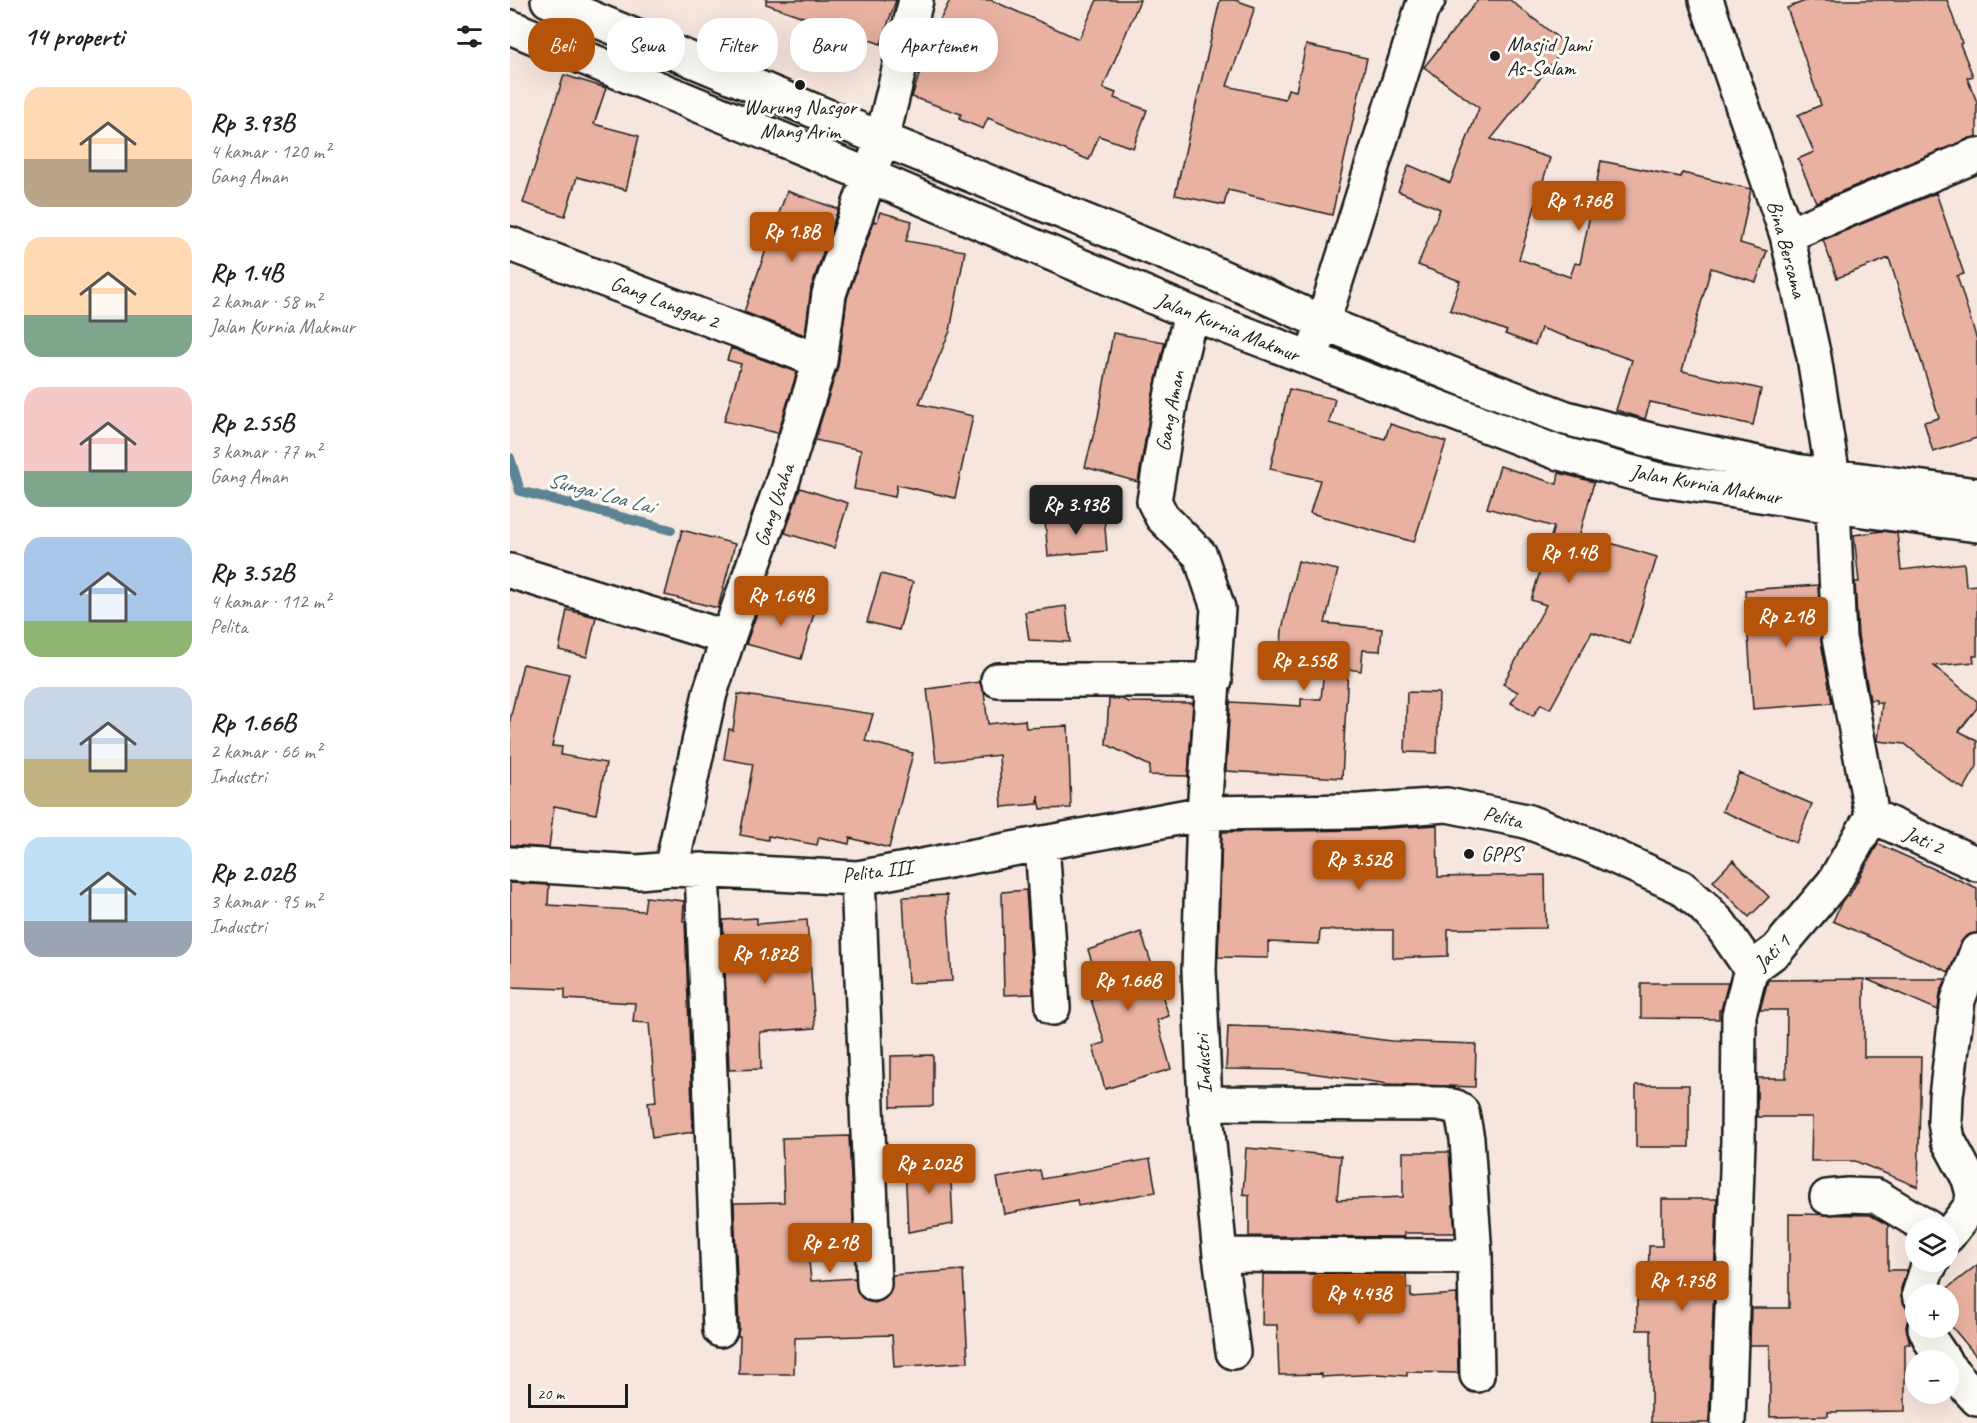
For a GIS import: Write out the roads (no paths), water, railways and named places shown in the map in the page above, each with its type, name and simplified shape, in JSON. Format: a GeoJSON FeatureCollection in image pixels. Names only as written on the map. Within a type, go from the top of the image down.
{"type":"FeatureCollection","features":[{"type":"Feature","properties":{"kind":"street","name":"Jalan Kurnia Makmur"},"geometry":{"type":"LineString","coordinates":[[548,0],[882,139],[1202,268],[1322,322],[1566,418],[1654,441],[1795,471],[1833,492],[1977,525]]}},
{"type":"Feature","properties":{"kind":"street","name":"Gang Usaha"},"geometry":{"type":"LineString","coordinates":[[720,1330],[686,870],[693,762],[728,638],[780,489],[820,361],[829,294],[882,139],[916,0]]}},
{"type":"Feature","properties":{"kind":"street"},"geometry":{"type":"LineString","coordinates":[[1312,361],[1322,322],[1422,8],[1428,0]]}},
{"type":"Feature","properties":{"kind":"street","name":"Bina Bersama"},"geometry":{"type":"LineString","coordinates":[[1706,0],[1787,235],[1814,357],[1833,492]]}},
{"type":"Feature","properties":{"kind":"street","name":"Jalan Kurnia Makmur"},"geometry":{"type":"LineString","coordinates":[[510,27],[870,176],[1191,314],[1556,452],[1655,479],[1833,492],[1977,495]]}},
{"type":"Feature","properties":{"kind":"street"},"geometry":{"type":"LineString","coordinates":[[1787,235],[1977,155]]}},
{"type":"Feature","properties":{"kind":"street","name":"Gang Langgar 2"},"geometry":{"type":"LineString","coordinates":[[510,244],[820,361]]}},
{"type":"Feature","properties":{"kind":"street","name":"Gang Aman"},"geometry":{"type":"LineString","coordinates":[[1191,314],[1172,393],[1154,501],[1162,517],[1200,555],[1218,608],[1215,680],[1204,813]]}},
{"type":"Feature","properties":{"kind":"street"},"geometry":{"type":"LineString","coordinates":[[1833,492],[1839,638],[1872,816]]}},
{"type":"Feature","properties":{"kind":"street"},"geometry":{"type":"LineString","coordinates":[[510,571],[728,638]]}},
{"type":"Feature","properties":{"kind":"street"},"geometry":{"type":"LineString","coordinates":[[998,680],[1215,680]]}},
{"type":"Feature","properties":{"kind":"street","name":"Pelita"},"geometry":{"type":"LineString","coordinates":[[1204,813],[1359,811],[1447,805],[1526,821],[1589,845],[1681,887],[1720,924],[1751,969]]}},
{"type":"Feature","properties":{"kind":"street","name":"Pelita III"},"geometry":{"type":"LineString","coordinates":[[510,864],[638,872],[686,870],[858,878],[1204,813]]}},
{"type":"Feature","properties":{"kind":"street","name":"Industri"},"geometry":{"type":"LineString","coordinates":[[1204,813],[1199,970],[1205,1103],[1220,1255],[1233,1352]]}},
{"type":"Feature","properties":{"kind":"street","name":"Jati 2"},"geometry":{"type":"LineString","coordinates":[[1872,816],[1977,864]]}},
{"type":"Feature","properties":{"kind":"street","name":"Jati 1"},"geometry":{"type":"LineString","coordinates":[[1728,1423],[1738,1152],[1739,1015],[1751,969],[1777,950],[1834,882],[1872,816]]}},
{"type":"Feature","properties":{"kind":"street"},"geometry":{"type":"LineString","coordinates":[[1042,843],[1053,1008]]}},
{"type":"Feature","properties":{"kind":"street"},"geometry":{"type":"LineString","coordinates":[[858,878],[874,1284]]}},
{"type":"Feature","properties":{"kind":"street"},"geometry":{"type":"LineString","coordinates":[[1959,1222],[1971,1206],[1973,1194],[1969,1179],[1948,1140],[1945,1122],[1946,1096],[1958,1000],[1977,951]]}},
{"type":"Feature","properties":{"kind":"street"},"geometry":{"type":"LineString","coordinates":[[1205,1103],[1444,1104],[1456,1107],[1462,1112],[1467,1139],[1475,1256],[1477,1376]]}},
{"type":"Feature","properties":{"kind":"street"},"geometry":{"type":"LineString","coordinates":[[1827,1197],[1876,1196],[1912,1218]]}},
{"type":"Feature","properties":{"kind":"street"},"geometry":{"type":"LineString","coordinates":[[1220,1255],[1475,1256]]}},
{"type":"Feature","properties":{"kind":"street"},"geometry":{"type":"LineString","coordinates":[[1959,1380],[1977,1400],[1962,1423]]}},
{"type":"Feature","properties":{"kind":"waterway","name":"Sungai Loa Lai"},"geometry":{"type":"LineString","coordinates":[[510,458],[520,491],[671,530]]}},
{"type":"Feature","properties":{"kind":"place","name":"Masjid Jami As-Salam"},"geometry":{"type":"Point","coordinates":[1495,56]}},
{"type":"Feature","properties":{"kind":"place","name":"Warung Nasgor Mang Arim"},"geometry":{"type":"Point","coordinates":[800,85]}},
{"type":"Feature","properties":{"kind":"place","name":"GPPS"},"geometry":{"type":"Point","coordinates":[1469,854]}}]}
